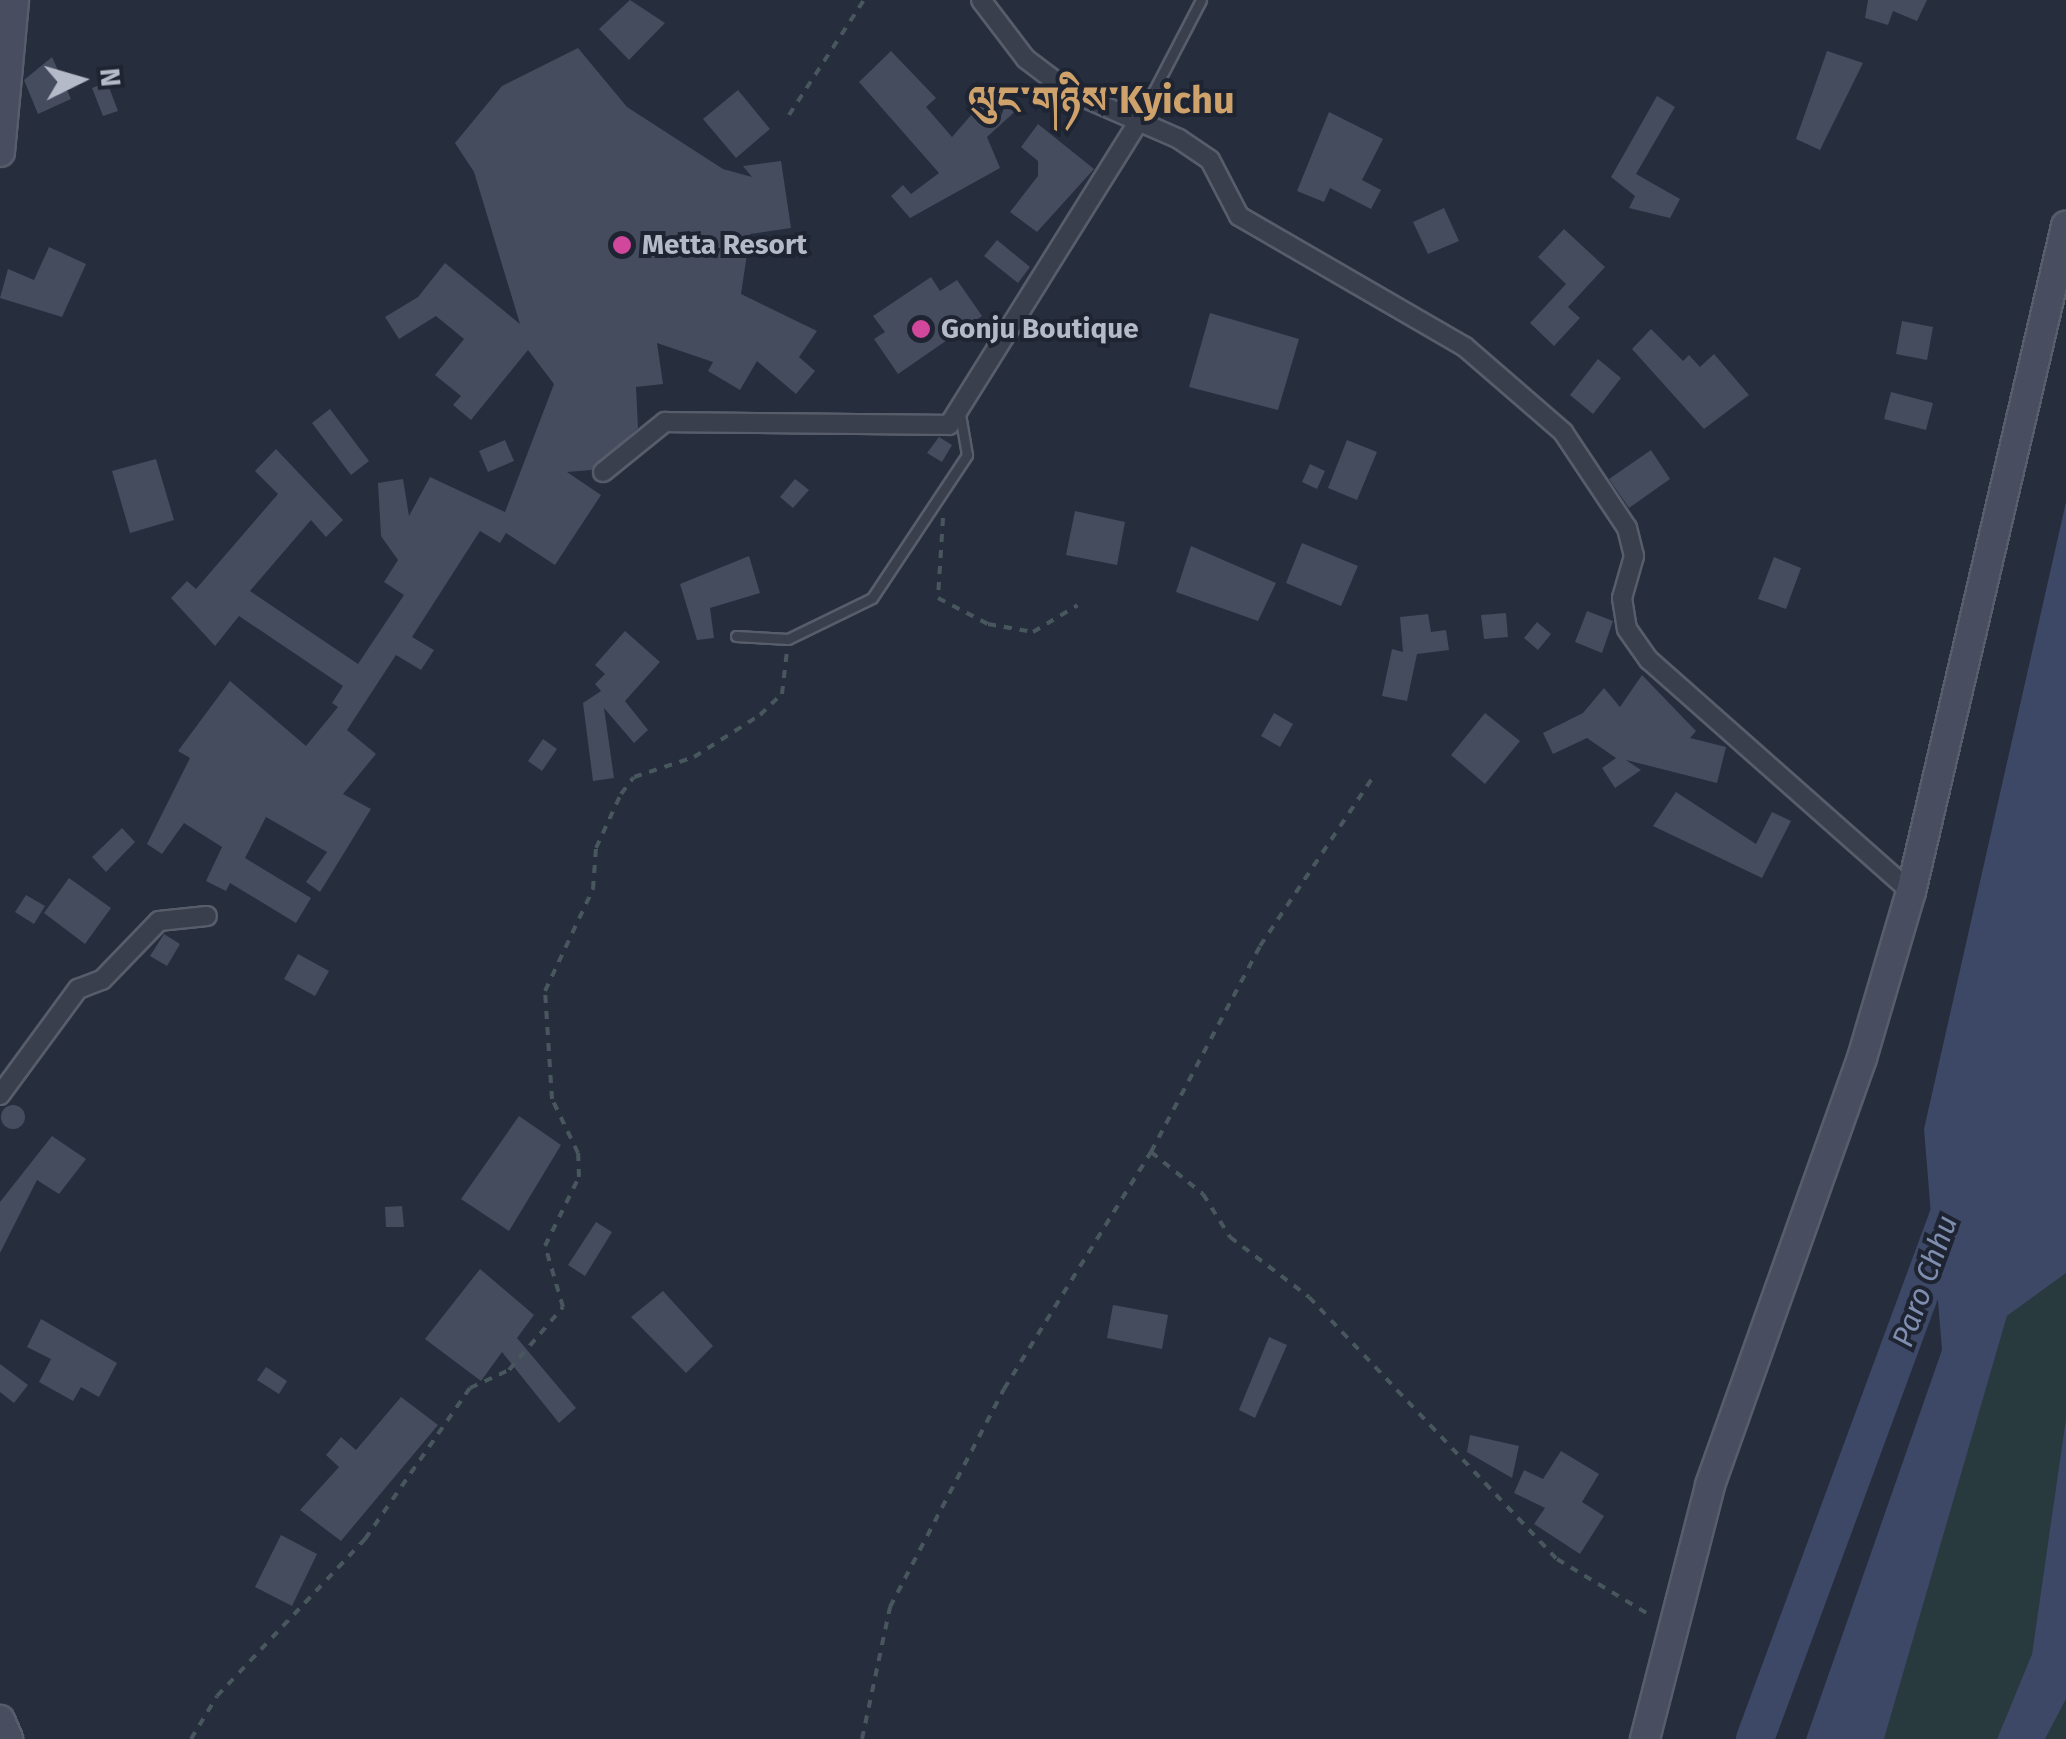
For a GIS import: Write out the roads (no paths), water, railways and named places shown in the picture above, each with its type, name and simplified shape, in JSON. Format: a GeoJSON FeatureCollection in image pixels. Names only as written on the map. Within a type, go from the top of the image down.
{"type":"FeatureCollection","features":[{"type":"Feature","properties":{"kind":"street"},"geometry":{"type":"LineString","coordinates":[[981,0],[1026,59],[1137,124],[1210,160],[1240,216],[1465,347],[1563,432],[1627,528],[1634,556],[1622,598],[1627,629],[1649,660],[1911,892]]}},
{"type":"Feature","properties":{"kind":"street"},"geometry":{"type":"LineString","coordinates":[[0,152],[8,15]]}},
{"type":"Feature","properties":{"kind":"street"},"geometry":{"type":"LineString","coordinates":[[603,472],[665,422],[949,424],[960,414],[1137,124]]}},
{"type":"Feature","properties":{"kind":"street"},"geometry":{"type":"LineString","coordinates":[[1644,1739],[1667,1634],[1911,892],[2066,226]]}},
{"type":"Feature","properties":{"kind":"street"},"geometry":{"type":"LineString","coordinates":[[0,1095],[78,990],[102,980],[159,921],[207,916]]}},
{"type":"Feature","properties":{"kind":"street"},"geometry":{"type":"LineString","coordinates":[[0,1720],[8,1739]]}},
{"type":"Feature","properties":{"kind":"lane"},"geometry":{"type":"LineString","coordinates":[[1137,124],[1201,0]]}},
{"type":"Feature","properties":{"kind":"lane"},"geometry":{"type":"LineString","coordinates":[[736,636],[788,638],[872,598],[967,454],[960,414]]}},
{"type":"Feature","properties":{"kind":"water"},"geometry":{"type":"Polygon","coordinates":[[[2066,502],[2066,1273],[2007,1316],[1884,1739],[1806,1739],[1942,1350],[1924,1129],[2066,502]]]}},
{"type":"Feature","properties":{"kind":"water"},"geometry":{"type":"Polygon","coordinates":[[[2066,1418],[2066,1699],[2045,1739],[1997,1739],[2032,1654],[2066,1418]]]}},
{"type":"Feature","properties":{"kind":"waterway","name":"Paro Chhu"},"geometry":{"type":"LineString","coordinates":[[1755,1739],[1951,1209]]}},
{"type":"Feature","properties":{"kind":"place","name":"Metta Resort"},"geometry":{"type":"Point","coordinates":[622,245]}},
{"type":"Feature","properties":{"kind":"place","name":"Gonju Boutique"},"geometry":{"type":"Point","coordinates":[921,329]}},
{"type":"Feature","properties":{"kind":"district","name":"ལུང་གཉིས་Kyichu"},"geometry":{"type":"Point","coordinates":[1101,101]}}]}
